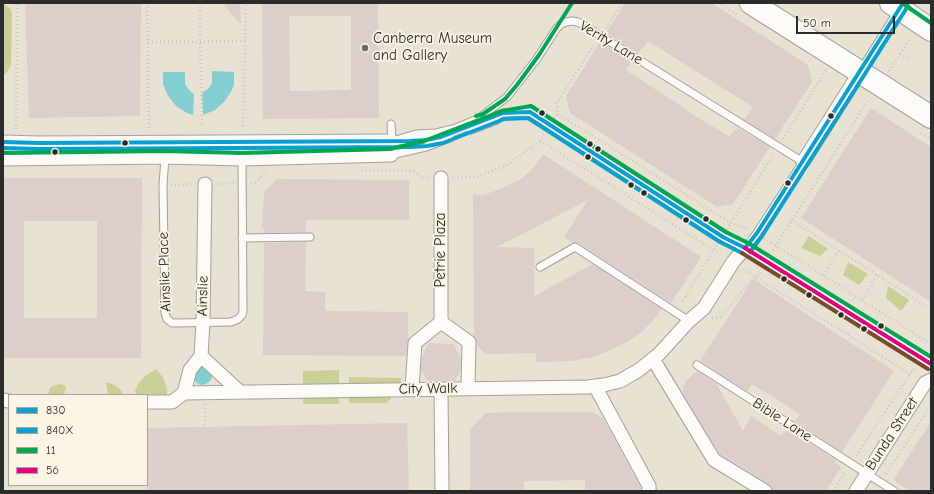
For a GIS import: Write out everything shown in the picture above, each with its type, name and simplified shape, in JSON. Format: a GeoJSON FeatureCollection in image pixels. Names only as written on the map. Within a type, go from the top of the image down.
{"type":"FeatureCollection","features":[{"type":"Feature","properties":{"kind":"highway"},"geometry":{"type":"LineString","coordinates":[[750,3],[931,117]]}},
{"type":"Feature","properties":{"kind":"highway"},"geometry":{"type":"LineString","coordinates":[[898,5],[923,31]]}},
{"type":"Feature","properties":{"kind":"street"},"geometry":{"type":"LineString","coordinates":[[803,162],[860,72]]}},
{"type":"Feature","properties":{"kind":"street"},"geometry":{"type":"LineString","coordinates":[[3,142],[392,141],[391,155],[242,159],[165,157],[3,159]]}},
{"type":"Feature","properties":{"kind":"street"},"geometry":{"type":"LineString","coordinates":[[165,157],[184,142]]}},
{"type":"Feature","properties":{"kind":"street"},"geometry":{"type":"LineString","coordinates":[[218,142],[242,159]]}},
{"type":"Feature","properties":{"kind":"street","name":"Petrie Plaza"},"geometry":{"type":"LineString","coordinates":[[441,178],[441,322]]}},
{"type":"Feature","properties":{"kind":"street","name":"Ainslie"},"geometry":{"type":"LineString","coordinates":[[201,356],[205,184]]}},
{"type":"Feature","properties":{"kind":"street"},"geometry":{"type":"LineString","coordinates":[[745,248],[931,364]]}},
{"type":"Feature","properties":{"kind":"street","name":"City Walk"},"geometry":{"type":"LineString","coordinates":[[148,402],[172,402],[184,393],[205,392],[595,386],[620,381],[639,370],[659,354],[689,321],[704,308],[733,262],[745,248]]}},
{"type":"Feature","properties":{"kind":"street"},"geometry":{"type":"LineString","coordinates":[[412,389],[415,343],[441,322],[469,342],[468,389]]}},
{"type":"Feature","properties":{"kind":"street"},"geometry":{"type":"LineString","coordinates":[[184,393],[190,370],[201,356],[240,392]]}},
{"type":"Feature","properties":{"kind":"street"},"geometry":{"type":"LineString","coordinates":[[653,359],[714,460],[765,491]]}},
{"type":"Feature","properties":{"kind":"street","name":"Bunda Street"},"geometry":{"type":"LineString","coordinates":[[856,491],[925,383],[931,380]]}},
{"type":"Feature","properties":{"kind":"street"},"geometry":{"type":"LineString","coordinates":[[595,386],[649,486],[649,491]]}},
{"type":"Feature","properties":{"kind":"street"},"geometry":{"type":"LineString","coordinates":[[441,389],[442,491]]}},
{"type":"Feature","properties":{"kind":"lane"},"geometry":{"type":"LineString","coordinates":[[860,72],[898,5]]}},
{"type":"Feature","properties":{"kind":"lane","name":"Verity Lane"},"geometry":{"type":"LineString","coordinates":[[392,141],[416,134],[436,133],[452,129],[478,119],[507,98],[536,60],[557,28],[561,24],[572,21],[578,22],[803,162]]}},
{"type":"Feature","properties":{"kind":"lane"},"geometry":{"type":"LineString","coordinates":[[391,155],[426,147],[504,118],[530,112]]}},
{"type":"Feature","properties":{"kind":"lane"},"geometry":{"type":"LineString","coordinates":[[391,124],[392,141],[426,140],[441,137],[486,119],[503,114],[530,112],[722,237],[745,248],[757,233],[803,162]]}},
{"type":"Feature","properties":{"kind":"lane","name":"Ainslie Place"},"geometry":{"type":"LineString","coordinates":[[165,157],[163,185],[166,316],[172,323],[231,322],[238,319],[242,315],[244,307],[242,159]]}},
{"type":"Feature","properties":{"kind":"lane"},"geometry":{"type":"LineString","coordinates":[[242,238],[310,237]]}},
{"type":"Feature","properties":{"kind":"lane"},"geometry":{"type":"LineString","coordinates":[[540,267],[575,247],[689,321]]}},
{"type":"Feature","properties":{"kind":"lane","name":"Bible Lane"},"geometry":{"type":"LineString","coordinates":[[697,365],[894,491]]}},
{"type":"Feature","properties":{"kind":"path"},"geometry":{"type":"LineString","coordinates":[[16,129],[17,3]]}},
{"type":"Feature","properties":{"kind":"path"},"geometry":{"type":"LineString","coordinates":[[147,3],[149,128]]}},
{"type":"Feature","properties":{"kind":"path"},"geometry":{"type":"LineString","coordinates":[[200,3],[202,127]]}},
{"type":"Feature","properties":{"kind":"path"},"geometry":{"type":"LineString","coordinates":[[243,126],[246,3]]}},
{"type":"Feature","properties":{"kind":"path"},"geometry":{"type":"LineString","coordinates":[[477,178],[507,164],[540,141],[558,114],[557,104],[622,3]]}},
{"type":"Feature","properties":{"kind":"path"},"geometry":{"type":"LineString","coordinates":[[886,76],[900,54],[923,31]]}},
{"type":"Feature","properties":{"kind":"path"},"geometry":{"type":"LineString","coordinates":[[148,42],[245,41]]}},
{"type":"Feature","properties":{"kind":"path"},"geometry":{"type":"LineString","coordinates":[[900,54],[910,60]]}},
{"type":"Feature","properties":{"kind":"path"},"geometry":{"type":"LineString","coordinates":[[689,321],[720,317],[752,280],[757,277],[791,220],[867,102],[874,96]]}},
{"type":"Feature","properties":{"kind":"path"},"geometry":{"type":"LineString","coordinates":[[558,114],[731,223],[757,233],[931,344]]}},
{"type":"Feature","properties":{"kind":"path"},"geometry":{"type":"LineString","coordinates":[[540,141],[910,374],[833,491]]}},
{"type":"Feature","properties":{"kind":"path"},"geometry":{"type":"LineString","coordinates":[[362,170],[409,170],[415,171],[421,178]]}},
{"type":"Feature","properties":{"kind":"path"},"geometry":{"type":"LineString","coordinates":[[255,183],[267,171],[275,171]]}},
{"type":"Feature","properties":{"kind":"path"},"geometry":{"type":"LineString","coordinates":[[791,220],[931,308]]}},
{"type":"Feature","properties":{"kind":"path"},"geometry":{"type":"LineString","coordinates":[[683,301],[722,237]]}},
{"type":"Feature","properties":{"kind":"path"},"geometry":{"type":"LineString","coordinates":[[823,275],[839,250]]}},
{"type":"Feature","properties":{"kind":"path"},"geometry":{"type":"LineString","coordinates":[[862,300],[877,275]]}},
{"type":"Feature","properties":{"kind":"path"},"geometry":{"type":"LineString","coordinates":[[205,392],[205,428]]}},
{"type":"Feature","properties":{"kind":"path"},"geometry":{"type":"LineString","coordinates":[[880,482],[931,405]]}},
{"type":"Feature","properties":{"kind":"green space"},"geometry":{"type":"Polygon","coordinates":[[[3,5],[10,8],[12,13],[11,65],[3,75],[3,5]]]}},
{"type":"Feature","properties":{"kind":"green space"},"geometry":{"type":"Polygon","coordinates":[[[809,236],[828,249],[820,256],[801,248],[809,236]]]}},
{"type":"Feature","properties":{"kind":"green space"},"geometry":{"type":"Polygon","coordinates":[[[848,262],[868,274],[859,285],[843,275],[848,262]]]}},
{"type":"Feature","properties":{"kind":"green space"},"geometry":{"type":"Polygon","coordinates":[[[888,286],[909,300],[901,311],[886,298],[888,286]]]}},
{"type":"Feature","properties":{"kind":"green space"},"geometry":{"type":"Polygon","coordinates":[[[156,369],[164,379],[167,390],[167,400],[148,399],[148,394],[136,394],[135,391],[138,384],[145,376],[156,369]]]}},
{"type":"Feature","properties":{"kind":"green space"},"geometry":{"type":"Polygon","coordinates":[[[339,370],[339,404],[303,404],[303,371],[339,370]]]}},
{"type":"Feature","properties":{"kind":"green space"},"geometry":{"type":"Polygon","coordinates":[[[349,377],[401,378],[401,397],[391,397],[391,400],[387,403],[349,403],[349,377]]]}},
{"type":"Feature","properties":{"kind":"green space"},"geometry":{"type":"Polygon","coordinates":[[[106,383],[110,383],[119,388],[122,392],[122,394],[108,394],[106,383]]]}},
{"type":"Feature","properties":{"kind":"green space"},"geometry":{"type":"Polygon","coordinates":[[[59,384],[66,386],[64,394],[48,394],[50,388],[59,384]]]}},
{"type":"Feature","properties":{"kind":"water"},"geometry":{"type":"Polygon","coordinates":[[[212,71],[234,72],[234,84],[225,101],[215,110],[203,115],[202,93],[208,89],[212,83],[212,71]]]}},
{"type":"Feature","properties":{"kind":"water"},"geometry":{"type":"Polygon","coordinates":[[[163,72],[185,72],[185,84],[194,94],[193,115],[176,106],[168,96],[163,84],[163,72]]]}},
{"type":"Feature","properties":{"kind":"water"},"geometry":{"type":"Polygon","coordinates":[[[203,366],[212,374],[212,378],[206,384],[201,385],[193,378],[199,367],[203,366]]]}},
{"type":"Feature","properties":{"kind":"building"},"geometry":{"type":"Polygon","coordinates":[[[25,3],[141,3],[140,116],[29,118],[25,3]]]}},
{"type":"Feature","properties":{"kind":"building"},"geometry":{"type":"Polygon","coordinates":[[[222,3],[240,3],[241,25],[222,3]]]}},
{"type":"Feature","properties":{"kind":"building","name":"Canberra Museum and Gallery"},"geometry":{"type":"Polygon","coordinates":[[[262,3],[378,3],[379,118],[263,119],[262,3]],[[289,16],[290,91],[351,90],[351,16],[289,16]]]}},
{"type":"Feature","properties":{"kind":"building"},"geometry":{"type":"Polygon","coordinates":[[[625,3],[712,3],[808,65],[812,82],[775,139],[744,120],[753,107],[648,41],[637,53],[606,33],[625,3]]]}},
{"type":"Feature","properties":{"kind":"building"},"geometry":{"type":"Polygon","coordinates":[[[600,42],[632,61],[626,70],[684,109],[730,137],[734,130],[738,128],[770,147],[733,204],[717,207],[570,113],[566,96],[600,42]]]}},
{"type":"Feature","properties":{"kind":"building"},"geometry":{"type":"Polygon","coordinates":[[[871,108],[931,147],[931,302],[801,218],[871,108]]]}},
{"type":"Feature","properties":{"kind":"building"},"geometry":{"type":"Polygon","coordinates":[[[543,154],[701,257],[671,303],[578,243],[573,243],[564,237],[588,200],[497,247],[534,248],[534,296],[593,264],[662,309],[651,323],[640,333],[627,342],[594,357],[571,361],[536,362],[536,353],[486,354],[477,345],[474,336],[473,194],[483,195],[520,180],[538,162],[543,154]]]}},
{"type":"Feature","properties":{"kind":"building"},"geometry":{"type":"Polygon","coordinates":[[[3,178],[142,178],[141,358],[3,358],[3,178]],[[24,221],[24,318],[97,318],[97,221],[24,221]]]}},
{"type":"Feature","properties":{"kind":"building"},"geometry":{"type":"Polygon","coordinates":[[[277,179],[409,180],[409,220],[306,220],[306,232],[264,233],[264,229],[262,229],[264,192],[277,179]]]}},
{"type":"Feature","properties":{"kind":"building"},"geometry":{"type":"Polygon","coordinates":[[[306,242],[305,291],[325,292],[325,311],[408,312],[408,340],[406,356],[263,355],[264,243],[306,242]]]}},
{"type":"Feature","properties":{"kind":"building"},"geometry":{"type":"Polygon","coordinates":[[[753,279],[894,371],[842,452],[795,421],[800,414],[752,384],[747,391],[700,361],[753,279]]]}},
{"type":"Feature","properties":{"kind":"building"},"geometry":{"type":"Polygon","coordinates":[[[429,343],[453,344],[461,358],[460,371],[455,381],[428,381],[421,371],[422,356],[429,343]]]}},
{"type":"Feature","properties":{"kind":"building"},"geometry":{"type":"Polygon","coordinates":[[[697,371],[716,383],[743,431],[751,416],[781,436],[784,431],[787,433],[789,430],[836,460],[835,463],[841,467],[826,491],[773,491],[769,484],[720,454],[683,394],[683,387],[686,381],[697,371]]]}},
{"type":"Feature","properties":{"kind":"building"},"geometry":{"type":"Polygon","coordinates":[[[592,412],[603,418],[641,488],[641,491],[585,491],[585,480],[524,481],[524,491],[470,491],[470,429],[486,413],[592,412]]]}},
{"type":"Feature","properties":{"kind":"building"},"geometry":{"type":"Polygon","coordinates":[[[931,422],[931,491],[910,491],[893,480],[931,422]]]}},
{"type":"Feature","properties":{"kind":"building"},"geometry":{"type":"Polygon","coordinates":[[[407,423],[409,491],[147,491],[148,428],[407,423]]]}},
{"type":"Feature","properties":{"kind":"transit line","name":"11"},"geometry":{"type":"LineString","coordinates":[[476,116],[483,114],[505,99],[517,85],[539,55],[572,3]]}},
{"type":"Feature","properties":{"kind":"transit line","name":"11"},"geometry":{"type":"LineString","coordinates":[[902,3],[931,23]]}},
{"type":"Feature","properties":{"kind":"transit line","name":"830"},"geometry":{"type":"LineString","coordinates":[[745,248],[757,233],[903,3]]}},
{"type":"Feature","properties":{"kind":"transit line","name":"840X"},"geometry":{"type":"LineString","coordinates":[[750,252],[762,236],[908,6]]}},
{"type":"Feature","properties":{"kind":"transit line","name":"11"},"geometry":{"type":"LineString","coordinates":[[3,153],[165,151],[242,153],[390,149],[424,141],[502,111],[531,106],[726,232],[748,243],[931,357]]}},
{"type":"Feature","properties":{"kind":"transit line","name":"830"},"geometry":{"type":"LineString","coordinates":[[3,142],[410,141],[441,137],[503,113],[530,112],[723,237],[745,248]]}},
{"type":"Feature","properties":{"kind":"transit line","name":"840X"},"geometry":{"type":"LineString","coordinates":[[3,148],[410,147],[443,143],[504,119],[528,118],[720,242],[742,253]]}},
{"type":"Feature","properties":{"kind":"transit line","name":"56"},"geometry":{"type":"LineString","coordinates":[[745,248],[931,364]]}},
{"type":"Feature","properties":{"kind":"transit line"},"geometry":{"type":"LineString","coordinates":[[742,253],[928,369]]}},
{"type":"Feature","properties":{"kind":"place","name":"Canberra Museum and Gallery"},"geometry":{"type":"Point","coordinates":[365,48]}}]}
